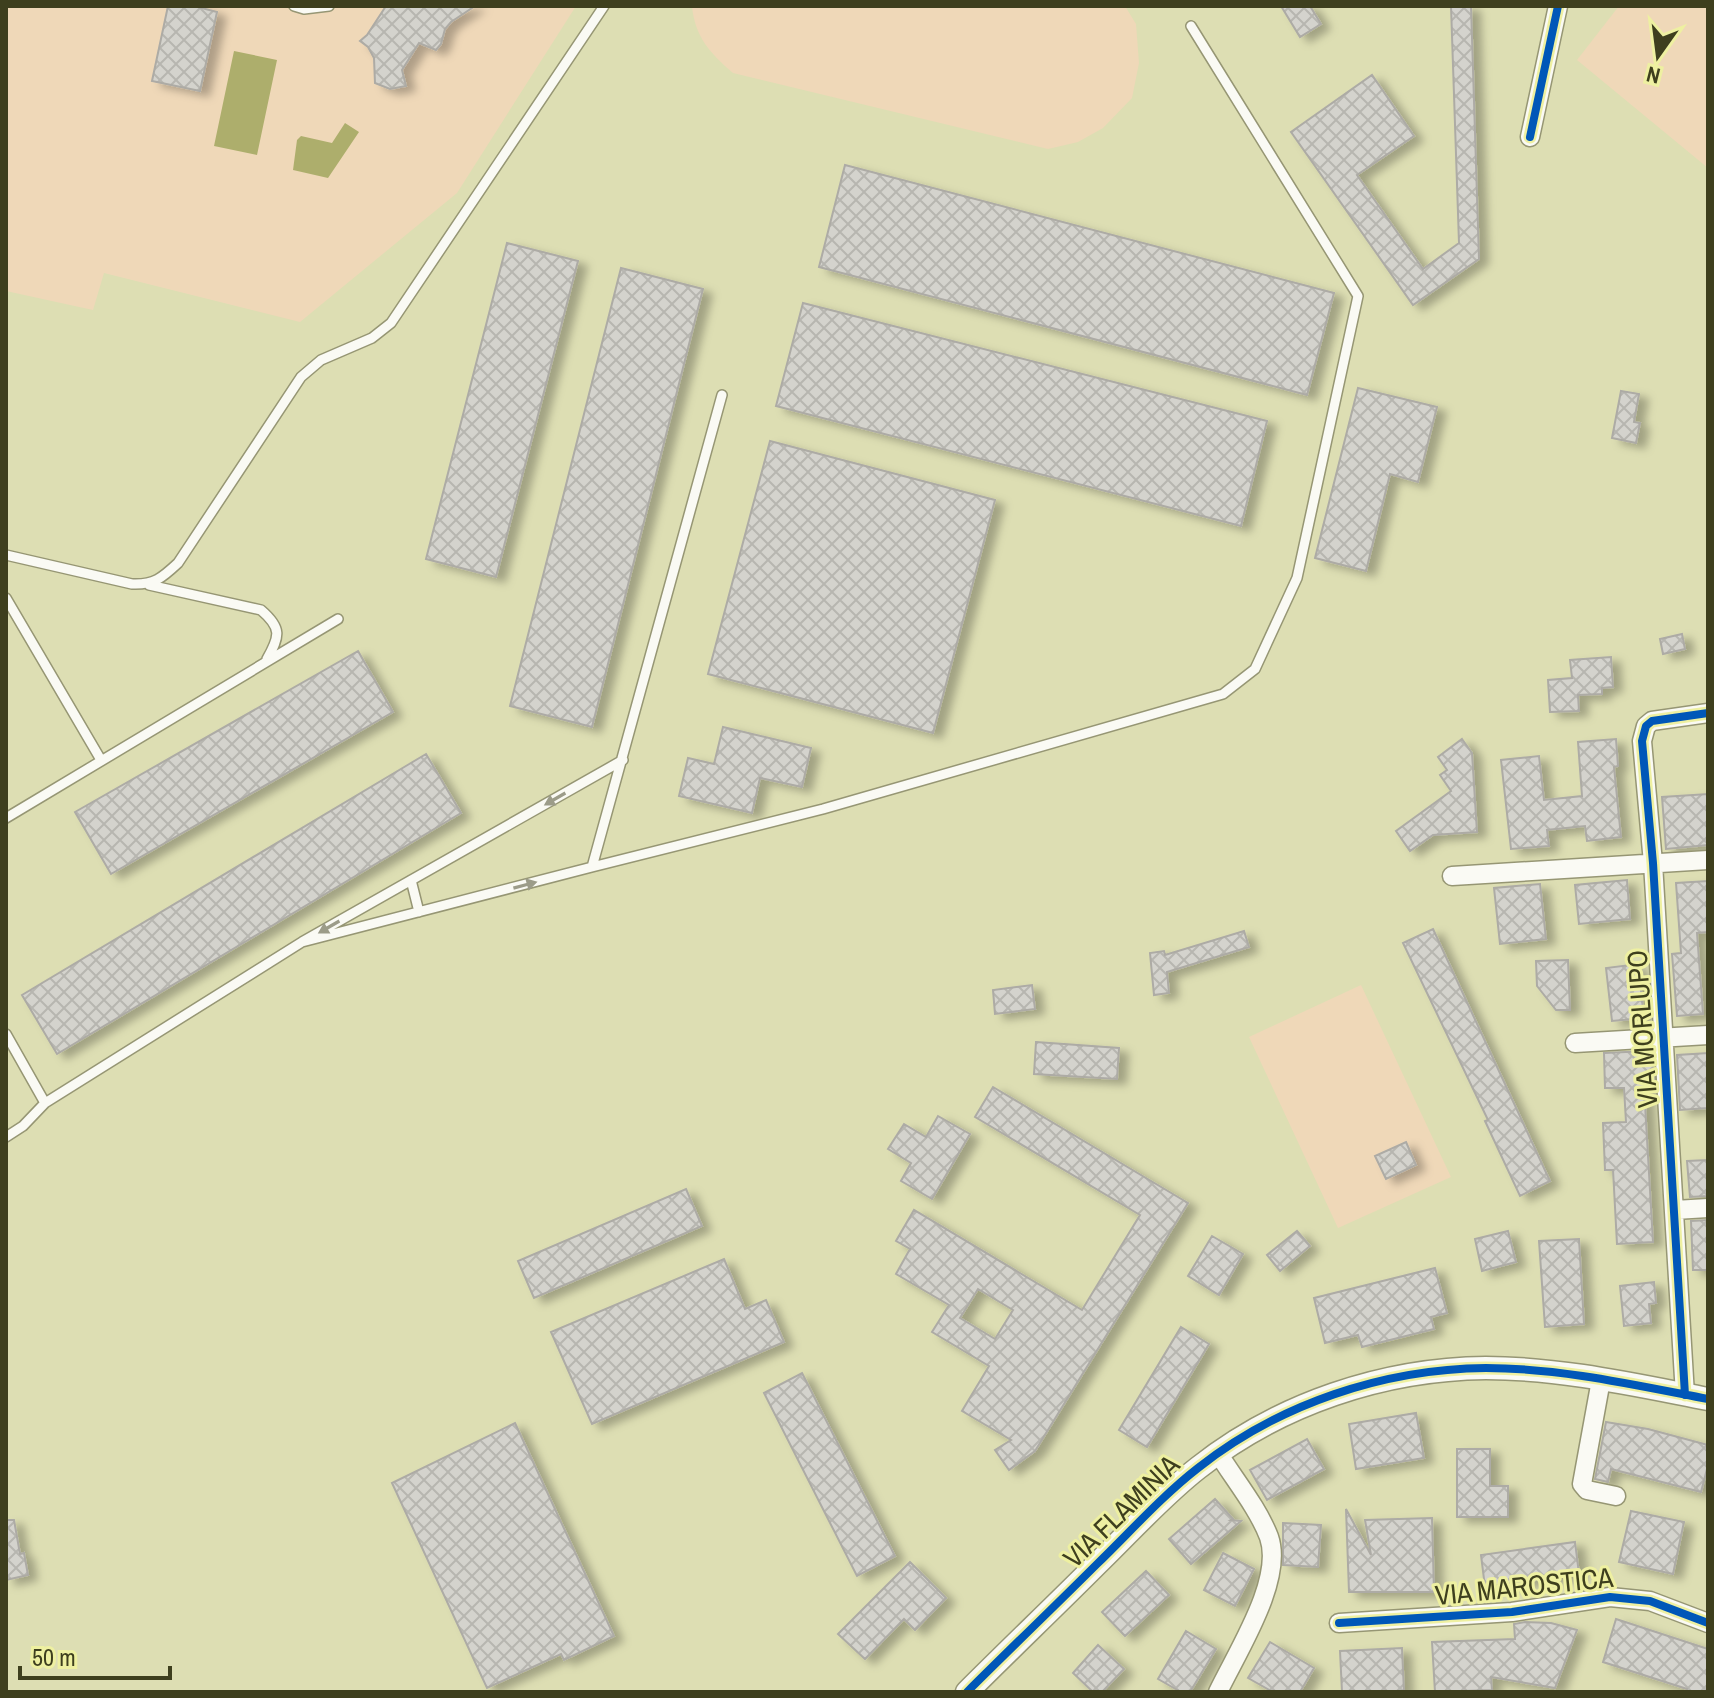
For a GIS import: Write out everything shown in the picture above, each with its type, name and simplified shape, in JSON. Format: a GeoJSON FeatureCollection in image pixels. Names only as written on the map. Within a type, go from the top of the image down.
{"type":"FeatureCollection","features":[{"type":"Feature","properties":{"kind":"street"},"geometry":{"type":"LineString","coordinates":[[1530,137],[1558,6]]}},
{"type":"Feature","properties":{"kind":"street","name":"VIA MORLUPO"},"geometry":{"type":"LineString","coordinates":[[1685,1395],[1643,733],[1646,726],[1660,718],[1708,713]]}},
{"type":"Feature","properties":{"kind":"street"},"geometry":{"type":"LineString","coordinates":[[1452,876],[1708,860]]}},
{"type":"Feature","properties":{"kind":"street"},"geometry":{"type":"LineString","coordinates":[[1575,1043],[1708,1035]]}},
{"type":"Feature","properties":{"kind":"street"},"geometry":{"type":"LineString","coordinates":[[1675,1210],[1708,1208]]}},
{"type":"Feature","properties":{"kind":"street","name":"VIA FLAMINIA"},"geometry":{"type":"LineString","coordinates":[[967,1692],[1165,1498],[1218,1453],[1265,1424],[1298,1409],[1382,1380],[1437,1371],[1488,1368],[1545,1371],[1708,1399]]}},
{"type":"Feature","properties":{"kind":"street"},"geometry":{"type":"LineString","coordinates":[[1601,1380],[1582,1484],[1587,1490],[1616,1496]]}},
{"type":"Feature","properties":{"kind":"street"},"geometry":{"type":"LineString","coordinates":[[1218,1453],[1264,1527],[1273,1558],[1263,1598],[1218,1692]]}},
{"type":"Feature","properties":{"kind":"street","name":"VIA MAROSTICA"},"geometry":{"type":"LineString","coordinates":[[1339,1623],[1512,1612],[1610,1597],[1650,1601],[1708,1623]]}},
{"type":"Feature","properties":{"kind":"lane"},"geometry":{"type":"LineString","coordinates":[[294,6],[304,9],[329,6]]}},
{"type":"Feature","properties":{"kind":"lane"},"geometry":{"type":"LineString","coordinates":[[149,585],[160,580],[178,563],[301,377],[321,360],[372,338],[391,323],[604,6]]}},
{"type":"Feature","properties":{"kind":"lane"},"geometry":{"type":"LineString","coordinates":[[302,942],[823,809],[1223,694],[1255,669],[1297,578],[1358,296],[1191,26]]}},
{"type":"Feature","properties":{"kind":"lane"},"geometry":{"type":"LineString","coordinates":[[592,867],[722,395]]}},
{"type":"Feature","properties":{"kind":"lane"},"geometry":{"type":"LineString","coordinates":[[6,555],[261,610],[274,621],[278,631],[277,642],[266,662]]}},
{"type":"Feature","properties":{"kind":"lane"},"geometry":{"type":"LineString","coordinates":[[6,598],[101,760]]}},
{"type":"Feature","properties":{"kind":"lane"},"geometry":{"type":"LineString","coordinates":[[6,818],[338,619]]}},
{"type":"Feature","properties":{"kind":"lane"},"geometry":{"type":"LineString","coordinates":[[6,1137],[23,1126],[45,1103],[302,942],[623,760]]}},
{"type":"Feature","properties":{"kind":"lane"},"geometry":{"type":"LineString","coordinates":[[411,880],[419,912]]}},
{"type":"Feature","properties":{"kind":"lane"},"geometry":{"type":"LineString","coordinates":[[6,1034],[45,1103]]}},
{"type":"Feature","properties":{"kind":"shaded area"},"geometry":{"type":"Polygon","coordinates":[[[6,6],[576,6],[457,193],[300,322],[104,273],[93,310],[6,291],[6,6]]]}},
{"type":"Feature","properties":{"kind":"shaded area"},"geometry":{"type":"Polygon","coordinates":[[[692,6],[1125,6],[1136,24],[1139,63],[1132,98],[1103,128],[1078,142],[1048,149],[733,73],[700,36],[692,6]]]}},
{"type":"Feature","properties":{"kind":"shaded area"},"geometry":{"type":"Polygon","coordinates":[[[1619,6],[1708,6],[1708,168],[1577,60],[1619,6]]]}},
{"type":"Feature","properties":{"kind":"shaded area"},"geometry":{"type":"Polygon","coordinates":[[[234,51],[277,60],[257,155],[214,146],[234,51]]]}},
{"type":"Feature","properties":{"kind":"shaded area"},"geometry":{"type":"Polygon","coordinates":[[[345,123],[359,132],[328,178],[293,170],[297,140],[301,136],[332,143],[345,123]]]}},
{"type":"Feature","properties":{"kind":"shaded area"},"geometry":{"type":"Polygon","coordinates":[[[1361,985],[1451,1177],[1338,1228],[1249,1037],[1361,985]],[[1405,1143],[1376,1157],[1386,1179],[1416,1165],[1405,1143]]]}},
{"type":"Feature","properties":{"kind":"building"},"geometry":{"type":"Polygon","coordinates":[[[168,6],[194,6],[217,12],[200,91],[152,81],[168,6]]]}},
{"type":"Feature","properties":{"kind":"building"},"geometry":{"type":"Polygon","coordinates":[[[386,6],[475,6],[451,22],[436,50],[419,43],[402,70],[406,86],[390,89],[375,83],[374,58],[360,41],[386,6]]]}},
{"type":"Feature","properties":{"kind":"building"},"geometry":{"type":"Polygon","coordinates":[[[1281,6],[1310,6],[1321,24],[1300,37],[1281,6]]]}},
{"type":"Feature","properties":{"kind":"building"},"geometry":{"type":"Polygon","coordinates":[[[1451,6],[1471,6],[1479,259],[1413,305],[1291,132],[1372,75],[1414,136],[1357,175],[1423,269],[1459,243],[1451,6]]]}},
{"type":"Feature","properties":{"kind":"building"},"geometry":{"type":"Polygon","coordinates":[[[845,165],[1334,293],[1307,395],[819,267],[845,165]]]}},
{"type":"Feature","properties":{"kind":"building"},"geometry":{"type":"Polygon","coordinates":[[[507,243],[578,261],[496,577],[426,559],[507,243]]]}},
{"type":"Feature","properties":{"kind":"building"},"geometry":{"type":"Polygon","coordinates":[[[621,268],[703,289],[592,727],[510,706],[621,268]]]}},
{"type":"Feature","properties":{"kind":"building"},"geometry":{"type":"Polygon","coordinates":[[[803,303],[1267,421],[1241,526],[776,406],[803,303]]]}},
{"type":"Feature","properties":{"kind":"building"},"geometry":{"type":"Polygon","coordinates":[[[1358,388],[1437,407],[1418,482],[1390,474],[1366,571],[1315,558],[1358,388]]]}},
{"type":"Feature","properties":{"kind":"building"},"geometry":{"type":"Polygon","coordinates":[[[1621,391],[1639,394],[1634,422],[1640,423],[1636,443],[1612,438],[1621,391]]]}},
{"type":"Feature","properties":{"kind":"building"},"geometry":{"type":"Polygon","coordinates":[[[770,441],[995,500],[933,733],[708,674],[770,441]]]}},
{"type":"Feature","properties":{"kind":"building"},"geometry":{"type":"Polygon","coordinates":[[[1682,634],[1685,649],[1663,654],[1660,639],[1682,634]]]}},
{"type":"Feature","properties":{"kind":"building"},"geometry":{"type":"Polygon","coordinates":[[[358,651],[393,712],[111,874],[75,812],[358,651]]]}},
{"type":"Feature","properties":{"kind":"building"},"geometry":{"type":"Polygon","coordinates":[[[1611,657],[1613,687],[1602,688],[1602,694],[1578,695],[1579,711],[1550,712],[1548,680],[1572,678],[1570,660],[1611,657]]]}},
{"type":"Feature","properties":{"kind":"building"},"geometry":{"type":"Polygon","coordinates":[[[723,727],[811,748],[802,787],[760,778],[752,813],[679,796],[688,758],[714,764],[723,727]]]}},
{"type":"Feature","properties":{"kind":"building"},"geometry":{"type":"Polygon","coordinates":[[[1462,739],[1472,753],[1477,832],[1433,835],[1410,851],[1396,831],[1451,791],[1440,775],[1447,770],[1438,757],[1462,739]]]}},
{"type":"Feature","properties":{"kind":"building"},"geometry":{"type":"Polygon","coordinates":[[[1616,739],[1618,766],[1614,767],[1621,837],[1587,841],[1585,826],[1547,830],[1549,846],[1511,849],[1501,760],[1539,756],[1544,800],[1582,796],[1578,742],[1616,739]]]}},
{"type":"Feature","properties":{"kind":"building"},"geometry":{"type":"Polygon","coordinates":[[[426,754],[461,813],[57,1054],[22,995],[426,754]]]}},
{"type":"Feature","properties":{"kind":"building"},"geometry":{"type":"Polygon","coordinates":[[[1708,794],[1708,845],[1666,849],[1662,797],[1708,794]]]}},
{"type":"Feature","properties":{"kind":"building"},"geometry":{"type":"Polygon","coordinates":[[[1627,880],[1630,919],[1579,924],[1575,885],[1627,880]]]}},
{"type":"Feature","properties":{"kind":"building"},"geometry":{"type":"Polygon","coordinates":[[[1708,881],[1708,932],[1697,933],[1703,1014],[1677,1016],[1672,954],[1681,953],[1676,883],[1708,881]]]}},
{"type":"Feature","properties":{"kind":"building"},"geometry":{"type":"Polygon","coordinates":[[[1540,884],[1546,939],[1500,944],[1494,888],[1540,884]]]}},
{"type":"Feature","properties":{"kind":"building"},"geometry":{"type":"Polygon","coordinates":[[[1433,929],[1550,1181],[1520,1196],[1485,1121],[1488,1120],[1403,943],[1433,929]]]}},
{"type":"Feature","properties":{"kind":"building"},"geometry":{"type":"Polygon","coordinates":[[[1244,931],[1249,947],[1167,972],[1169,993],[1154,995],[1150,953],[1164,951],[1165,955],[1244,931]]]}},
{"type":"Feature","properties":{"kind":"building"},"geometry":{"type":"Polygon","coordinates":[[[1568,960],[1570,1010],[1556,1010],[1537,986],[1536,961],[1568,960]]]}},
{"type":"Feature","properties":{"kind":"building"},"geometry":{"type":"Polygon","coordinates":[[[1638,964],[1644,1018],[1612,1021],[1606,968],[1638,964]]]}},
{"type":"Feature","properties":{"kind":"building"},"geometry":{"type":"Polygon","coordinates":[[[1032,985],[1035,1009],[995,1014],[993,990],[1032,985]]]}},
{"type":"Feature","properties":{"kind":"building"},"geometry":{"type":"Polygon","coordinates":[[[1036,1042],[1119,1048],[1117,1079],[1034,1074],[1036,1042]]]}},
{"type":"Feature","properties":{"kind":"building"},"geometry":{"type":"Polygon","coordinates":[[[1648,1051],[1648,1057],[1653,1056],[1654,1086],[1644,1087],[1653,1242],[1617,1244],[1613,1170],[1605,1170],[1603,1123],[1626,1122],[1624,1088],[1605,1088],[1604,1053],[1648,1051]]]}},
{"type":"Feature","properties":{"kind":"building"},"geometry":{"type":"Polygon","coordinates":[[[1708,1053],[1708,1108],[1680,1110],[1677,1055],[1708,1053]]]}},
{"type":"Feature","properties":{"kind":"building"},"geometry":{"type":"Polygon","coordinates":[[[993,1087],[1188,1203],[1035,1451],[1009,1470],[995,1450],[1011,1440],[962,1411],[989,1366],[932,1332],[949,1305],[896,1274],[910,1249],[896,1241],[914,1210],[1082,1310],[1140,1215],[975,1117],[993,1087]],[[978,1289],[960,1318],[995,1339],[1013,1310],[978,1289]]]}},
{"type":"Feature","properties":{"kind":"building"},"geometry":{"type":"Polygon","coordinates":[[[938,1116],[970,1134],[932,1199],[901,1181],[911,1163],[888,1149],[904,1124],[926,1137],[938,1116]]]}},
{"type":"Feature","properties":{"kind":"building"},"geometry":{"type":"Polygon","coordinates":[[[1406,1142],[1416,1165],[1386,1179],[1375,1156],[1406,1142]]]}},
{"type":"Feature","properties":{"kind":"building"},"geometry":{"type":"Polygon","coordinates":[[[1708,1160],[1708,1196],[1690,1197],[1687,1161],[1708,1160]]]}},
{"type":"Feature","properties":{"kind":"building"},"geometry":{"type":"Polygon","coordinates":[[[686,1189],[702,1226],[534,1298],[518,1261],[686,1189]]]}},
{"type":"Feature","properties":{"kind":"building"},"geometry":{"type":"Polygon","coordinates":[[[1708,1220],[1708,1270],[1693,1270],[1691,1221],[1708,1220]]]}},
{"type":"Feature","properties":{"kind":"building"},"geometry":{"type":"Polygon","coordinates":[[[1297,1231],[1310,1246],[1280,1271],[1267,1255],[1297,1231]]]}},
{"type":"Feature","properties":{"kind":"building"},"geometry":{"type":"Polygon","coordinates":[[[1508,1231],[1516,1262],[1482,1271],[1475,1239],[1508,1231]]]}},
{"type":"Feature","properties":{"kind":"building"},"geometry":{"type":"Polygon","coordinates":[[[1212,1236],[1243,1254],[1219,1295],[1188,1276],[1212,1236]]]}},
{"type":"Feature","properties":{"kind":"building"},"geometry":{"type":"Polygon","coordinates":[[[1579,1239],[1584,1324],[1545,1327],[1539,1241],[1579,1239]]]}},
{"type":"Feature","properties":{"kind":"building"},"geometry":{"type":"Polygon","coordinates":[[[724,1259],[745,1309],[766,1300],[784,1342],[592,1424],[551,1332],[724,1259]]]}},
{"type":"Feature","properties":{"kind":"building"},"geometry":{"type":"Polygon","coordinates":[[[1435,1268],[1447,1313],[1431,1317],[1434,1329],[1362,1347],[1358,1335],[1325,1343],[1314,1298],[1435,1268]]]}},
{"type":"Feature","properties":{"kind":"building"},"geometry":{"type":"Polygon","coordinates":[[[1654,1282],[1656,1303],[1649,1304],[1651,1323],[1624,1326],[1620,1286],[1654,1282]]]}},
{"type":"Feature","properties":{"kind":"building"},"geometry":{"type":"Polygon","coordinates":[[[1181,1327],[1209,1344],[1147,1447],[1119,1430],[1181,1327]]]}},
{"type":"Feature","properties":{"kind":"building"},"geometry":{"type":"Polygon","coordinates":[[[802,1373],[895,1556],[857,1576],[764,1393],[802,1373]]]}},
{"type":"Feature","properties":{"kind":"building"},"geometry":{"type":"Polygon","coordinates":[[[1416,1413],[1424,1458],[1356,1469],[1349,1424],[1416,1413]]]}},
{"type":"Feature","properties":{"kind":"building"},"geometry":{"type":"Polygon","coordinates":[[[1606,1422],[1648,1429],[1708,1445],[1708,1465],[1701,1492],[1611,1469],[1608,1482],[1595,1479],[1606,1422]]]}},
{"type":"Feature","properties":{"kind":"building"},"geometry":{"type":"Polygon","coordinates":[[[515,1423],[614,1636],[564,1660],[561,1654],[487,1688],[392,1483],[515,1423]]]}},
{"type":"Feature","properties":{"kind":"building"},"geometry":{"type":"Polygon","coordinates":[[[1307,1439],[1324,1469],[1267,1500],[1250,1470],[1307,1439]]]}},
{"type":"Feature","properties":{"kind":"building"},"geometry":{"type":"Polygon","coordinates":[[[1457,1449],[1490,1449],[1490,1486],[1508,1486],[1508,1517],[1457,1517],[1457,1449]]]}},
{"type":"Feature","properties":{"kind":"building"},"geometry":{"type":"Polygon","coordinates":[[[1215,1499],[1231,1520],[1241,1521],[1191,1564],[1169,1539],[1215,1499]]]}},
{"type":"Feature","properties":{"kind":"building"},"geometry":{"type":"Polygon","coordinates":[[[1346,1509],[1371,1555],[1365,1520],[1432,1518],[1434,1592],[1349,1592],[1346,1509]]]}},
{"type":"Feature","properties":{"kind":"building"},"geometry":{"type":"Polygon","coordinates":[[[1631,1511],[1684,1522],[1673,1574],[1619,1562],[1631,1511]]]}},
{"type":"Feature","properties":{"kind":"building"},"geometry":{"type":"Polygon","coordinates":[[[6,1520],[14,1520],[20,1554],[24,1553],[28,1575],[6,1580],[6,1520]]]}},
{"type":"Feature","properties":{"kind":"building"},"geometry":{"type":"Polygon","coordinates":[[[1283,1523],[1321,1525],[1318,1567],[1283,1565],[1283,1523]]]}},
{"type":"Feature","properties":{"kind":"building"},"geometry":{"type":"Polygon","coordinates":[[[1575,1542],[1579,1574],[1485,1587],[1481,1555],[1575,1542]]]}},
{"type":"Feature","properties":{"kind":"building"},"geometry":{"type":"Polygon","coordinates":[[[1223,1553],[1254,1569],[1235,1606],[1204,1590],[1223,1553]]]}},
{"type":"Feature","properties":{"kind":"building"},"geometry":{"type":"Polygon","coordinates":[[[910,1562],[946,1598],[915,1630],[904,1619],[865,1659],[838,1634],[910,1562]]]}},
{"type":"Feature","properties":{"kind":"building"},"geometry":{"type":"Polygon","coordinates":[[[1146,1571],[1169,1595],[1125,1636],[1102,1612],[1146,1571]]]}},
{"type":"Feature","properties":{"kind":"building"},"geometry":{"type":"Polygon","coordinates":[[[1616,1619],[1708,1649],[1708,1692],[1686,1692],[1687,1689],[1603,1662],[1616,1619]]]}},
{"type":"Feature","properties":{"kind":"building"},"geometry":{"type":"Polygon","coordinates":[[[1551,1623],[1577,1630],[1555,1688],[1491,1677],[1492,1690],[1435,1692],[1432,1642],[1515,1639],[1514,1624],[1551,1623]]]}},
{"type":"Feature","properties":{"kind":"building"},"geometry":{"type":"Polygon","coordinates":[[[1186,1631],[1216,1649],[1190,1692],[1181,1692],[1158,1679],[1186,1631]]]}},
{"type":"Feature","properties":{"kind":"building"},"geometry":{"type":"Polygon","coordinates":[[[1270,1642],[1314,1668],[1300,1692],[1273,1692],[1248,1678],[1270,1642]]]}},
{"type":"Feature","properties":{"kind":"building"},"geometry":{"type":"Polygon","coordinates":[[[1098,1645],[1124,1669],[1102,1692],[1093,1692],[1073,1673],[1098,1645]]]}},
{"type":"Feature","properties":{"kind":"building"},"geometry":{"type":"Polygon","coordinates":[[[1402,1648],[1404,1692],[1342,1692],[1340,1651],[1402,1648]]]}},
{"type":"Feature","properties":{"kind":"cycle path"},"geometry":{"type":"LineString","coordinates":[[1530,137],[1558,6]]}},
{"type":"Feature","properties":{"kind":"cycle path"},"geometry":{"type":"LineString","coordinates":[[1685,1395],[1653,863],[1642,741],[1646,726],[1652,721],[1708,713]]}},
{"type":"Feature","properties":{"kind":"cycle path"},"geometry":{"type":"LineString","coordinates":[[967,1692],[1185,1479],[1229,1445],[1298,1408],[1371,1383],[1447,1370],[1486,1368],[1570,1374],[1708,1399]]}},
{"type":"Feature","properties":{"kind":"cycle path"},"geometry":{"type":"LineString","coordinates":[[1339,1623],[1512,1612],[1610,1597],[1650,1601],[1708,1623]]}}]}
